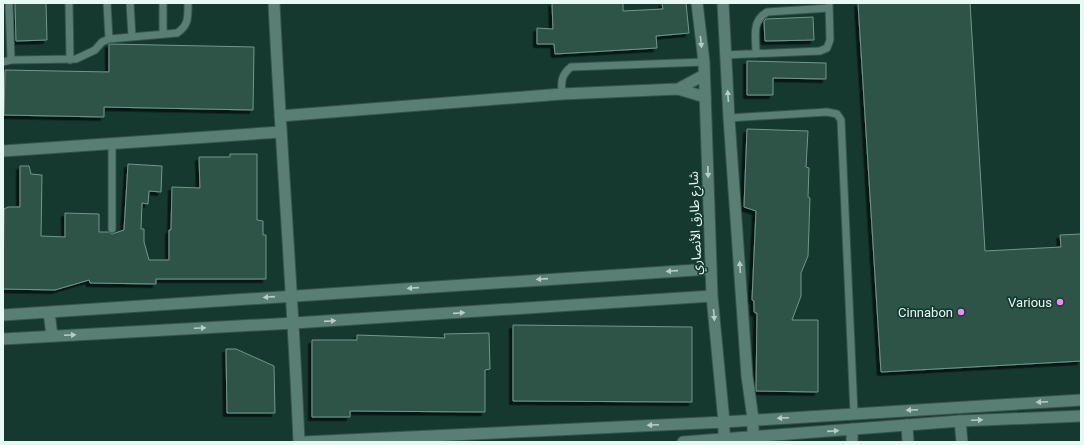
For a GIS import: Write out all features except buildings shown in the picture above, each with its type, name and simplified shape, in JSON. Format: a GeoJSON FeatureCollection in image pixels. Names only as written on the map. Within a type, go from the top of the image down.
{"type":"FeatureCollection","features":[{"type":"Feature","properties":{"kind":"street"},"geometry":{"type":"LineString","coordinates":[[274,3],[291,296],[294,323],[299,442]]}},
{"type":"Feature","properties":{"kind":"street","name":"شارع طارق الأنصاري"},"geometry":{"type":"LineString","coordinates":[[697,3],[704,62],[712,296],[724,422],[724,440]]}},
{"type":"Feature","properties":{"kind":"street"},"geometry":{"type":"LineString","coordinates":[[723,3],[725,55],[747,376],[753,419],[753,439]]}},
{"type":"Feature","properties":{"kind":"street"},"geometry":{"type":"LineString","coordinates":[[678,89],[704,75]]}},
{"type":"Feature","properties":{"kind":"street"},"geometry":{"type":"LineString","coordinates":[[280,116],[562,94],[678,89],[705,97]]}},
{"type":"Feature","properties":{"kind":"street"},"geometry":{"type":"LineString","coordinates":[[3,151],[281,132]]}},
{"type":"Feature","properties":{"kind":"street"},"geometry":{"type":"LineString","coordinates":[[3,315],[711,269]]}},
{"type":"Feature","properties":{"kind":"street"},"geometry":{"type":"LineString","coordinates":[[3,339],[294,323],[712,296]]}},
{"type":"Feature","properties":{"kind":"street"},"geometry":{"type":"LineString","coordinates":[[49,312],[52,336]]}},
{"type":"Feature","properties":{"kind":"street"},"geometry":{"type":"LineString","coordinates":[[304,442],[724,422],[753,419],[1081,400]]}},
{"type":"Feature","properties":{"kind":"street"},"geometry":{"type":"LineString","coordinates":[[683,442],[753,439],[852,429],[960,421],[1081,416]]}},
{"type":"Feature","properties":{"kind":"street"},"geometry":{"type":"LineString","coordinates":[[960,421],[962,442]]}},
{"type":"Feature","properties":{"kind":"street"},"geometry":{"type":"LineString","coordinates":[[907,425],[908,442]]}},
{"type":"Feature","properties":{"kind":"street"},"geometry":{"type":"LineString","coordinates":[[852,429],[852,442]]}},
{"type":"Feature","properties":{"kind":"lane"},"geometry":{"type":"LineString","coordinates":[[9,3],[11,60]]}},
{"type":"Feature","properties":{"kind":"lane"},"geometry":{"type":"LineString","coordinates":[[69,3],[70,60]]}},
{"type":"Feature","properties":{"kind":"lane"},"geometry":{"type":"LineString","coordinates":[[107,3],[109,39]]}},
{"type":"Feature","properties":{"kind":"lane"},"geometry":{"type":"LineString","coordinates":[[130,3],[132,37]]}},
{"type":"Feature","properties":{"kind":"lane"},"geometry":{"type":"LineString","coordinates":[[163,3],[163,34]]}},
{"type":"Feature","properties":{"kind":"lane"},"geometry":{"type":"LineString","coordinates":[[3,62],[11,60],[70,60],[76,59],[95,50],[102,42],[109,39],[177,33],[184,28],[188,19],[188,3]]}},
{"type":"Feature","properties":{"kind":"lane"},"geometry":{"type":"LineString","coordinates":[[725,55],[756,54],[820,51],[827,48],[830,40],[829,6],[767,12],[756,22],[756,54]]}},
{"type":"Feature","properties":{"kind":"lane"},"geometry":{"type":"LineString","coordinates":[[562,94],[561,81],[565,72],[571,67],[704,62]]}},
{"type":"Feature","properties":{"kind":"lane"},"geometry":{"type":"LineString","coordinates":[[730,118],[827,112],[837,114],[841,120],[854,413]]}},
{"type":"Feature","properties":{"kind":"lane"},"geometry":{"type":"LineString","coordinates":[[112,143],[112,229]]}},
{"type":"Feature","properties":{"kind":"place","name":"Various"},"geometry":{"type":"Point","coordinates":[1060,302]}},
{"type":"Feature","properties":{"kind":"place","name":"Cinnabon"},"geometry":{"type":"Point","coordinates":[961,312]}}]}
